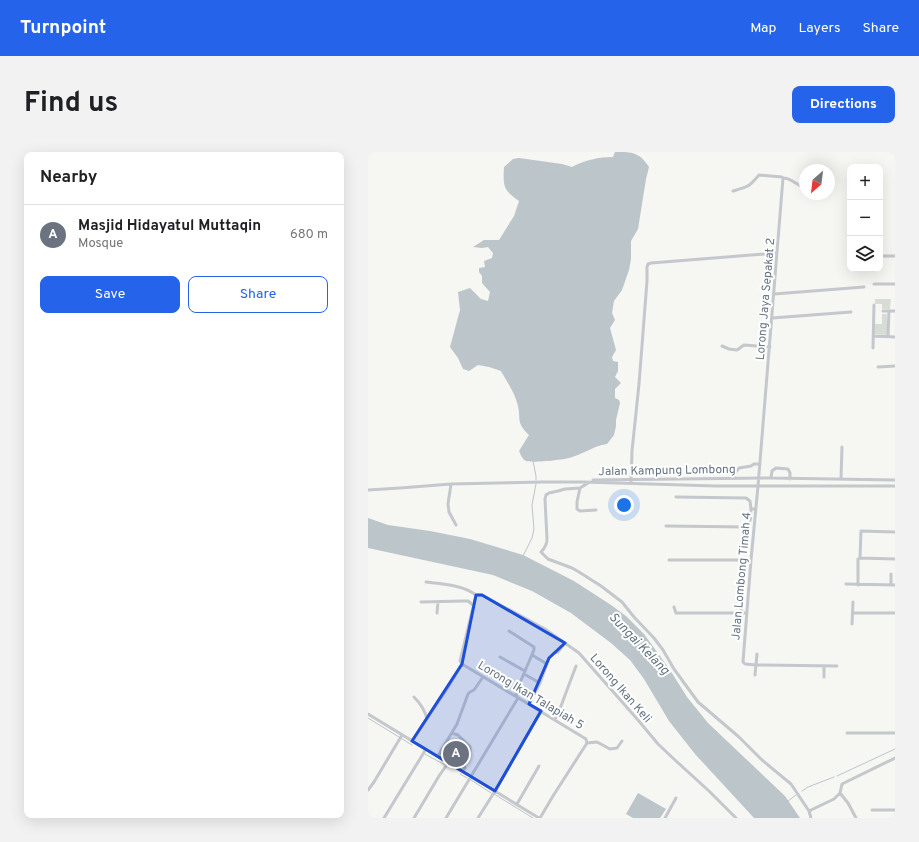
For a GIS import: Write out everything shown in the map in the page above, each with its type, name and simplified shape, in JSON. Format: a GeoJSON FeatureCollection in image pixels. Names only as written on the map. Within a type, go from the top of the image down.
{"type":"FeatureCollection","features":[{"type":"Feature","properties":{"kind":"street"},"geometry":{"type":"LineString","coordinates":[[733,191],[751,185],[758,175],[788,178],[799,185]]}},
{"type":"Feature","properties":{"kind":"street","name":"Lorong Jaya Sepakat 2"},"geometry":{"type":"LineString","coordinates":[[759,478],[784,178]]}},
{"type":"Feature","properties":{"kind":"street"},"geometry":{"type":"LineString","coordinates":[[631,481],[632,451],[639,384],[648,264],[777,253]]}},
{"type":"Feature","properties":{"kind":"street"},"geometry":{"type":"LineString","coordinates":[[883,256],[895,256]]}},
{"type":"Feature","properties":{"kind":"street"},"geometry":{"type":"LineString","coordinates":[[874,284],[895,284]]}},
{"type":"Feature","properties":{"kind":"street"},"geometry":{"type":"LineString","coordinates":[[774,294],[864,287]]}},
{"type":"Feature","properties":{"kind":"street"},"geometry":{"type":"LineString","coordinates":[[873,348],[874,305]]}},
{"type":"Feature","properties":{"kind":"street"},"geometry":{"type":"LineString","coordinates":[[883,311],[895,311]]}},
{"type":"Feature","properties":{"kind":"street"},"geometry":{"type":"LineString","coordinates":[[888,337],[889,311]]}},
{"type":"Feature","properties":{"kind":"street"},"geometry":{"type":"LineString","coordinates":[[772,318],[851,312]]}},
{"type":"Feature","properties":{"kind":"street"},"geometry":{"type":"LineString","coordinates":[[873,336],[895,337]]}},
{"type":"Feature","properties":{"kind":"street"},"geometry":{"type":"LineString","coordinates":[[722,346],[737,350],[744,344],[770,347]]}},
{"type":"Feature","properties":{"kind":"street"},"geometry":{"type":"LineString","coordinates":[[878,367],[895,366]]}},
{"type":"Feature","properties":{"kind":"street"},"geometry":{"type":"LineString","coordinates":[[841,479],[842,447]]}},
{"type":"Feature","properties":{"kind":"street"},"geometry":{"type":"LineString","coordinates":[[734,478],[735,473],[739,468],[760,464]]}},
{"type":"Feature","properties":{"kind":"street"},"geometry":{"type":"LineString","coordinates":[[771,478],[772,471],[776,468],[788,469],[790,479]]}},
{"type":"Feature","properties":{"kind":"street","name":"Jalan Kampung Lombong"},"geometry":{"type":"LineString","coordinates":[[583,482],[734,478],[895,480]]}},
{"type":"Feature","properties":{"kind":"street","name":"Jalan Lombong Timah 4"},"geometry":{"type":"LineString","coordinates":[[756,665],[745,664],[743,662],[750,560],[759,478]]}},
{"type":"Feature","properties":{"kind":"street","name":"Jalan Kampung Lombong"},"geometry":{"type":"LineString","coordinates":[[583,482],[594,480],[687,485],[895,486]]}},
{"type":"Feature","properties":{"kind":"street"},"geometry":{"type":"LineString","coordinates":[[368,490],[451,484],[583,482]]}},
{"type":"Feature","properties":{"kind":"street"},"geometry":{"type":"LineString","coordinates":[[590,482],[580,488],[565,489],[546,495],[548,539],[547,544],[540,552],[548,559],[579,572],[622,602],[654,638],[698,702],[791,784],[809,811],[811,818]]}},
{"type":"Feature","properties":{"kind":"street"},"geometry":{"type":"LineString","coordinates":[[451,484],[448,504],[449,512],[456,524]]}},
{"type":"Feature","properties":{"kind":"street"},"geometry":{"type":"LineString","coordinates":[[580,488],[577,509],[580,511],[596,510]]}},
{"type":"Feature","properties":{"kind":"street"},"geometry":{"type":"LineString","coordinates":[[666,526],[747,527],[749,525],[751,509],[750,501],[746,498],[676,497]]}},
{"type":"Feature","properties":{"kind":"street"},"geometry":{"type":"LineString","coordinates":[[751,509],[756,509]]}},
{"type":"Feature","properties":{"kind":"street"},"geometry":{"type":"LineString","coordinates":[[858,585],[858,559],[860,558],[861,531],[895,532]]}},
{"type":"Feature","properties":{"kind":"street"},"geometry":{"type":"LineString","coordinates":[[860,558],[895,558]]}},
{"type":"Feature","properties":{"kind":"street"},"geometry":{"type":"LineString","coordinates":[[669,560],[750,560]]}},
{"type":"Feature","properties":{"kind":"street"},"geometry":{"type":"LineString","coordinates":[[891,574],[891,585]]}},
{"type":"Feature","properties":{"kind":"street","name":"Lorong Ikan Keli"},"geometry":{"type":"LineString","coordinates":[[426,582],[465,589],[476,595],[482,595],[545,629],[579,653],[658,744],[736,818]]}},
{"type":"Feature","properties":{"kind":"street"},"geometry":{"type":"LineString","coordinates":[[846,584],[895,585]]}},
{"type":"Feature","properties":{"kind":"street"},"geometry":{"type":"LineString","coordinates":[[412,741],[462,664],[460,661],[476,595]]}},
{"type":"Feature","properties":{"kind":"street"},"geometry":{"type":"LineString","coordinates":[[421,602],[468,601],[473,605]]}},
{"type":"Feature","properties":{"kind":"street"},"geometry":{"type":"LineString","coordinates":[[437,614],[438,602]]}},
{"type":"Feature","properties":{"kind":"street"},"geometry":{"type":"LineString","coordinates":[[852,624],[853,602]]}},
{"type":"Feature","properties":{"kind":"street"},"geometry":{"type":"LineString","coordinates":[[740,622],[742,603]]}},
{"type":"Feature","properties":{"kind":"street"},"geometry":{"type":"LineString","coordinates":[[674,607],[676,613],[747,613]]}},
{"type":"Feature","properties":{"kind":"street"},"geometry":{"type":"LineString","coordinates":[[853,613],[895,613]]}},
{"type":"Feature","properties":{"kind":"street"},"geometry":{"type":"LineString","coordinates":[[446,818],[518,697],[516,692],[534,650],[533,646],[509,631]]}},
{"type":"Feature","properties":{"kind":"street"},"geometry":{"type":"LineString","coordinates":[[529,704],[540,683],[549,658],[554,653],[558,652],[565,643]]}},
{"type":"Feature","properties":{"kind":"street"},"geometry":{"type":"LineString","coordinates":[[755,675],[757,654]]}},
{"type":"Feature","properties":{"kind":"street"},"geometry":{"type":"LineString","coordinates":[[532,655],[547,664]]}},
{"type":"Feature","properties":{"kind":"street"},"geometry":{"type":"LineString","coordinates":[[500,656],[540,683]]}},
{"type":"Feature","properties":{"kind":"street","name":"Lorong Ikan Talapiah 5"},"geometry":{"type":"LineString","coordinates":[[462,664],[586,739],[587,743]]}},
{"type":"Feature","properties":{"kind":"street"},"geometry":{"type":"LineString","coordinates":[[756,665],[837,666]]}},
{"type":"Feature","properties":{"kind":"street"},"geometry":{"type":"LineString","coordinates":[[555,720],[576,666]]}},
{"type":"Feature","properties":{"kind":"street"},"geometry":{"type":"LineString","coordinates":[[824,666],[824,677]]}},
{"type":"Feature","properties":{"kind":"street"},"geometry":{"type":"LineString","coordinates":[[438,756],[457,724],[468,694],[474,690],[482,677]]}},
{"type":"Feature","properties":{"kind":"street"},"geometry":{"type":"LineString","coordinates":[[414,697],[426,712],[427,719]]}},
{"type":"Feature","properties":{"kind":"street"},"geometry":{"type":"LineString","coordinates":[[478,818],[541,711]]}},
{"type":"Feature","properties":{"kind":"street"},"geometry":{"type":"LineString","coordinates":[[368,714],[402,736],[472,776],[540,818],[587,743],[597,742],[610,749],[617,748],[622,741]]}},
{"type":"Feature","properties":{"kind":"street"},"geometry":{"type":"LineString","coordinates":[[452,733],[458,735],[470,747],[470,751],[463,763],[465,768],[463,771]]}},
{"type":"Feature","properties":{"kind":"street"},"geometry":{"type":"LineString","coordinates":[[847,733],[895,733]]}},
{"type":"Feature","properties":{"kind":"street"},"geometry":{"type":"LineString","coordinates":[[368,790],[402,736]]}},
{"type":"Feature","properties":{"kind":"street"},"geometry":{"type":"LineString","coordinates":[[384,818],[426,749]]}},
{"type":"Feature","properties":{"kind":"street"},"geometry":{"type":"LineString","coordinates":[[809,811],[834,799],[840,793],[842,784],[895,758]]}},
{"type":"Feature","properties":{"kind":"street"},"geometry":{"type":"LineString","coordinates":[[414,818],[448,763]]}},
{"type":"Feature","properties":{"kind":"street"},"geometry":{"type":"LineString","coordinates":[[517,804],[539,766]]}},
{"type":"Feature","properties":{"kind":"street"},"geometry":{"type":"LineString","coordinates":[[840,793],[848,803],[856,818]]}},
{"type":"Feature","properties":{"kind":"street"},"geometry":{"type":"LineString","coordinates":[[665,818],[676,798]]}},
{"type":"Feature","properties":{"kind":"street"},"geometry":{"type":"LineString","coordinates":[[872,810],[895,810]]}},
{"type":"Feature","properties":{"kind":"highlighted area"},"geometry":{"type":"Polygon","coordinates":[[[476,595],[482,595],[565,643],[549,658],[529,704],[541,711],[495,791],[412,741],[462,664],[476,595]]]}},
{"type":"Feature","properties":{"kind":"shaded area"},"geometry":{"type":"Polygon","coordinates":[[[875,299],[891,299],[890,309],[882,309],[882,304],[875,304],[875,299]]]}},
{"type":"Feature","properties":{"kind":"shaded area"},"geometry":{"type":"Polygon","coordinates":[[[882,314],[887,314],[887,335],[874,334],[874,324],[882,324],[882,314]]]}},
{"type":"Feature","properties":{"kind":"water"},"geometry":{"type":"Polygon","coordinates":[[[615,152],[635,154],[642,158],[649,167],[638,229],[631,241],[631,259],[629,270],[622,290],[614,301],[612,313],[615,320],[610,328],[616,350],[612,357],[613,361],[618,362],[618,371],[615,377],[621,383],[615,389],[615,398],[619,400],[620,403],[614,435],[607,444],[574,457],[547,461],[526,461],[519,451],[529,435],[522,427],[517,401],[501,371],[478,365],[469,371],[463,369],[458,358],[450,347],[460,310],[458,292],[470,288],[481,299],[488,301],[490,292],[482,283],[482,276],[479,272],[479,268],[485,267],[484,261],[492,258],[493,253],[488,247],[473,247],[484,240],[499,240],[514,216],[519,201],[510,194],[505,187],[504,167],[513,159],[519,158],[562,164],[572,167],[592,159],[613,157],[615,152]]]}},
{"type":"Feature","properties":{"kind":"water","name":"Sungai Kelang"},"geometry":{"type":"Polygon","coordinates":[[[368,518],[388,525],[470,539],[523,555],[574,581],[611,605],[626,616],[644,634],[687,697],[708,723],[785,796],[800,818],[754,818],[695,754],[669,721],[644,679],[630,660],[611,643],[571,613],[532,591],[493,575],[368,548],[368,518]]]}},
{"type":"Feature","properties":{"kind":"water"},"geometry":{"type":"Polygon","coordinates":[[[638,793],[666,809],[660,818],[633,818],[626,814],[638,793]]]}},
{"type":"Feature","properties":{"kind":"waterway"},"geometry":{"type":"LineString","coordinates":[[533,461],[536,480]]}},
{"type":"Feature","properties":{"kind":"waterway"},"geometry":{"type":"LineString","coordinates":[[523,556],[532,538],[534,529],[532,505],[536,484]]}},
{"type":"Feature","properties":{"kind":"waterway"},"geometry":{"type":"LineString","coordinates":[[368,718],[412,745]]}},
{"type":"Feature","properties":{"kind":"waterway"},"geometry":{"type":"LineString","coordinates":[[837,776],[895,749]]}},
{"type":"Feature","properties":{"kind":"waterway"},"geometry":{"type":"LineString","coordinates":[[425,754],[445,765]]}},
{"type":"Feature","properties":{"kind":"waterway"},"geometry":{"type":"LineString","coordinates":[[460,774],[467,778]]}},
{"type":"Feature","properties":{"kind":"waterway"},"geometry":{"type":"LineString","coordinates":[[802,791],[808,787],[834,777]]}},
{"type":"Feature","properties":{"kind":"waterway"},"geometry":{"type":"LineString","coordinates":[[471,780],[491,793]]}},
{"type":"Feature","properties":{"kind":"waterway"},"geometry":{"type":"LineString","coordinates":[[494,794],[533,818]]}},
{"type":"Feature","properties":{"kind":"waterway"},"geometry":{"type":"LineString","coordinates":[[788,801],[796,795]]}},
{"type":"Feature","properties":{"kind":"place","name":"Masjid Hidayatul Muttaqin"},"geometry":{"type":"Point","coordinates":[456,754]}}]}
